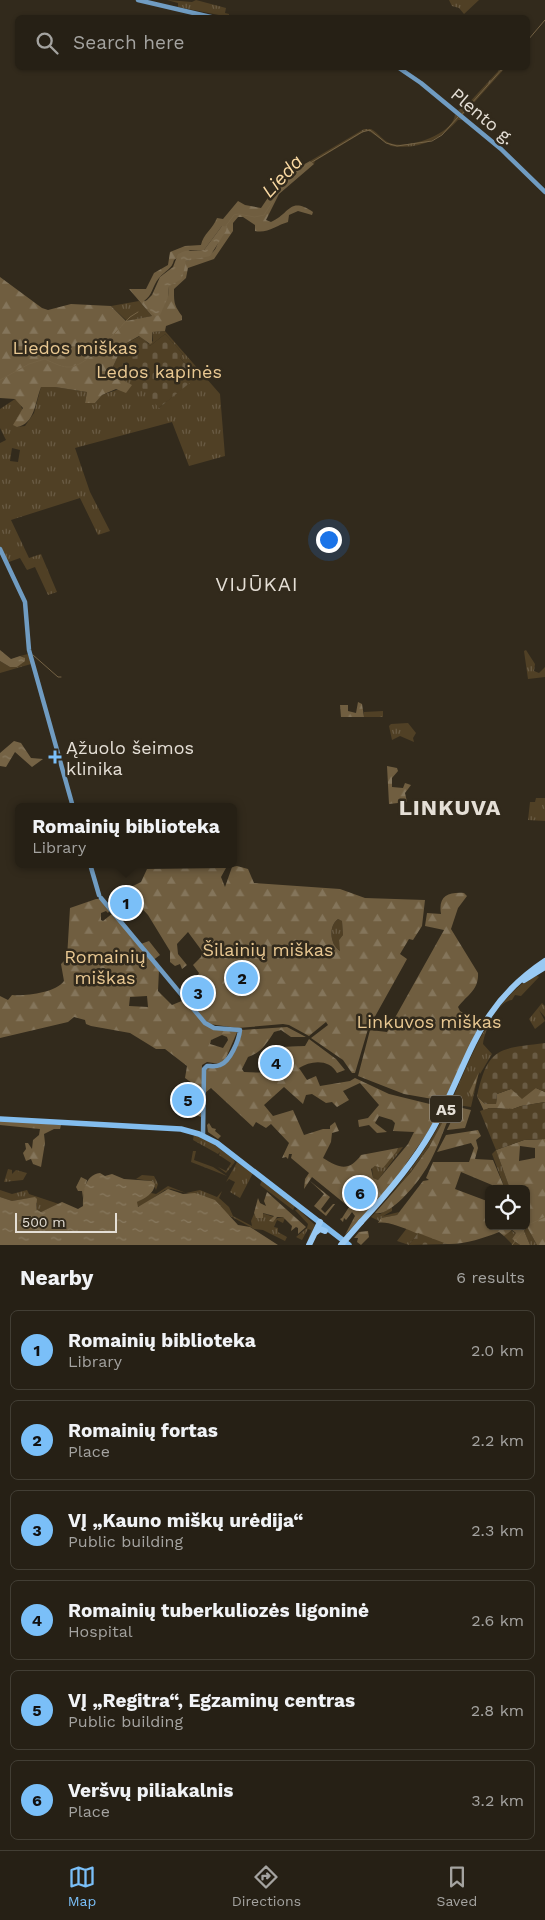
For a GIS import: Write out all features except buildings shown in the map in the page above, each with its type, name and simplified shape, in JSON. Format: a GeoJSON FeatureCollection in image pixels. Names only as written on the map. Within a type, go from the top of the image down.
{"type":"FeatureCollection","features":[{"type":"Feature","properties":{"kind":"highway","name":"A5"},"geometry":{"type":"LineString","coordinates":[[343,1245],[403,1174],[426,1140],[449,1095],[472,1041],[486,1018],[509,990],[530,971],[532,963],[544,964]]}},
{"type":"Feature","properties":{"kind":"highway","name":"A5"},"geometry":{"type":"LineString","coordinates":[[362,1223],[406,1174],[424,1147],[443,1115],[481,1031],[500,1004],[524,980],[544,964]]}},
{"type":"Feature","properties":{"kind":"highway"},"geometry":{"type":"LineString","coordinates":[[309,1245],[314,1233],[322,1225]]}},
{"type":"Feature","properties":{"kind":"main road"},"geometry":{"type":"LineString","coordinates":[[138,0],[203,15]]}},
{"type":"Feature","properties":{"kind":"main road","name":"Plento g."},"geometry":{"type":"LineString","coordinates":[[402,70],[421,83],[501,149],[545,192]]}},
{"type":"Feature","properties":{"kind":"main road"},"geometry":{"type":"LineString","coordinates":[[0,548],[26,602],[29,650],[72,803]]}},
{"type":"Feature","properties":{"kind":"main road"},"geometry":{"type":"LineString","coordinates":[[91,868],[100,896],[206,1024],[214,1028],[240,1030],[238,1040],[226,1061],[220,1065],[207,1066],[204,1070],[205,1134]]}},
{"type":"Feature","properties":{"kind":"main road"},"geometry":{"type":"LineString","coordinates":[[0,1118],[181,1129],[205,1134],[349,1245]]}},
{"type":"Feature","properties":{"kind":"main road"},"geometry":{"type":"LineString","coordinates":[[322,1225],[343,1245]]}},
{"type":"Feature","properties":{"kind":"green space"},"geometry":{"type":"Polygon","coordinates":[[[167,0],[192,2],[196,0],[226,8],[225,13],[229,15],[219,15],[178,7],[178,3],[167,0]]]}},
{"type":"Feature","properties":{"kind":"green space"},"geometry":{"type":"Polygon","coordinates":[[[449,0],[479,0],[464,14],[459,8],[452,6],[449,0]]]}},
{"type":"Feature","properties":{"kind":"green space"},"geometry":{"type":"Polygon","coordinates":[[[499,70],[503,70],[463,115],[458,110],[465,107],[499,70]]]}},
{"type":"Feature","properties":{"kind":"green space"},"geometry":{"type":"Polygon","coordinates":[[[455,114],[463,120],[458,120],[444,133],[420,145],[391,146],[369,131],[365,131],[315,161],[314,164],[310,161],[364,129],[371,129],[393,144],[401,145],[420,142],[447,128],[453,121],[455,114]]]}},
{"type":"Feature","properties":{"kind":"green space","name":"Liedos miškas"},"geometry":{"type":"Polygon","coordinates":[[[310,161],[314,164],[279,194],[266,220],[271,222],[277,219],[294,206],[299,206],[313,212],[312,215],[298,211],[289,215],[288,222],[259,232],[255,231],[255,225],[243,217],[238,217],[233,223],[233,231],[214,259],[188,268],[186,278],[174,289],[175,304],[182,316],[182,320],[166,326],[165,331],[152,332],[152,343],[150,344],[139,336],[123,345],[110,373],[132,385],[126,393],[116,389],[102,395],[95,403],[85,403],[87,392],[55,387],[41,387],[34,412],[28,422],[17,427],[13,425],[23,408],[15,399],[0,398],[0,277],[42,308],[48,310],[71,304],[111,306],[126,321],[152,316],[129,289],[146,289],[154,273],[168,265],[170,252],[185,246],[201,245],[217,218],[223,219],[238,201],[245,205],[261,208],[282,177],[310,161]],[[222,226],[204,250],[190,250],[174,260],[144,301],[168,297],[169,286],[186,261],[208,255],[215,250],[222,226]]]}},
{"type":"Feature","properties":{"kind":"green space"},"geometry":{"type":"Polygon","coordinates":[[[139,301],[152,316],[127,321],[111,306],[139,301]]]}},
{"type":"Feature","properties":{"kind":"green space"},"geometry":{"type":"Polygon","coordinates":[[[165,331],[220,394],[225,456],[189,466],[172,422],[75,448],[90,492],[110,531],[98,535],[80,498],[11,520],[29,558],[41,554],[57,592],[48,595],[35,567],[27,570],[20,558],[6,563],[0,551],[0,443],[6,440],[0,428],[0,409],[15,399],[19,401],[23,411],[17,427],[25,426],[34,413],[41,387],[55,387],[87,392],[85,403],[95,403],[102,395],[131,385],[110,373],[123,345],[140,336],[149,344],[153,341],[152,332],[165,331]],[[165,334],[150,346],[139,338],[159,408],[197,376],[180,358],[183,354],[165,334]],[[12,448],[10,461],[18,462],[20,450],[12,448]]]}},
{"type":"Feature","properties":{"kind":"green space","name":"Ledos kapinės"},"geometry":{"type":"Polygon","coordinates":[[[165,334],[183,354],[180,358],[197,377],[159,408],[119,361],[127,345],[140,338],[150,346],[165,334]]]}},
{"type":"Feature","properties":{"kind":"green space"},"geometry":{"type":"Polygon","coordinates":[[[526,650],[535,664],[534,671],[539,673],[545,667],[545,677],[528,679],[524,651],[526,650]]]}},
{"type":"Feature","properties":{"kind":"green space"},"geometry":{"type":"Polygon","coordinates":[[[28,654],[31,664],[0,673],[0,661],[10,667],[17,667],[24,657],[20,656],[28,654]]]}},
{"type":"Feature","properties":{"kind":"green space"},"geometry":{"type":"Polygon","coordinates":[[[358,702],[362,704],[364,717],[341,717],[340,705],[348,705],[348,711],[356,713],[358,702]]]}},
{"type":"Feature","properties":{"kind":"green space"},"geometry":{"type":"Polygon","coordinates":[[[383,711],[383,717],[364,717],[364,712],[383,711]]]}},
{"type":"Feature","properties":{"kind":"green space"},"geometry":{"type":"Polygon","coordinates":[[[408,723],[416,733],[413,738],[414,742],[400,736],[392,740],[389,726],[391,724],[408,723]]]}},
{"type":"Feature","properties":{"kind":"green space"},"geometry":{"type":"Polygon","coordinates":[[[387,766],[397,768],[398,771],[392,778],[392,787],[403,788],[405,783],[411,785],[405,793],[407,802],[389,804],[387,766]]]}},
{"type":"Feature","properties":{"kind":"green space"},"geometry":{"type":"Polygon","coordinates":[[[536,798],[545,798],[545,821],[528,820],[530,802],[535,802],[536,798]]]}},
{"type":"Feature","properties":{"kind":"green space","name":"Šilainių miškas"},"geometry":{"type":"Polygon","coordinates":[[[237,866],[248,869],[254,883],[340,889],[365,898],[425,900],[422,926],[413,940],[409,939],[400,954],[407,959],[368,1029],[355,1073],[352,1073],[343,1060],[311,1038],[328,1025],[326,1022],[309,1036],[289,1025],[283,1024],[238,1028],[209,1024],[190,1004],[188,994],[199,973],[193,965],[201,957],[202,951],[188,932],[177,944],[178,954],[187,965],[182,969],[180,964],[175,966],[170,962],[170,951],[148,915],[125,890],[141,882],[147,869],[226,868],[221,877],[225,887],[232,868],[237,868],[237,866]],[[338,919],[333,926],[332,940],[340,951],[339,940],[343,935],[342,921],[338,919]]]}},
{"type":"Feature","properties":{"kind":"green space","name":"Linkuvos miškas"},"geometry":{"type":"Polygon","coordinates":[[[453,893],[464,893],[467,896],[458,908],[451,929],[478,973],[478,979],[472,992],[458,1007],[460,1011],[480,1024],[444,1101],[404,1094],[358,1076],[370,1030],[387,1032],[444,930],[425,926],[427,913],[441,914],[441,903],[445,896],[453,893]]]}},
{"type":"Feature","properties":{"kind":"green space","name":"Romainių miškas"},"geometry":{"type":"Polygon","coordinates":[[[100,899],[110,910],[108,913],[106,911],[101,913],[101,920],[103,921],[113,913],[138,945],[149,941],[160,955],[152,961],[159,970],[158,991],[172,1005],[184,1000],[202,1021],[211,1027],[238,1030],[225,1060],[220,1064],[207,1062],[202,1065],[202,1090],[185,1078],[187,1066],[165,1049],[156,1049],[130,1033],[91,1026],[86,1024],[85,1020],[74,1017],[68,1022],[0,1038],[0,996],[8,1000],[12,995],[40,993],[60,985],[64,981],[61,964],[67,958],[70,908],[100,899]],[[147,996],[130,997],[129,1006],[148,1007],[147,996]],[[222,1035],[211,1040],[210,1044],[223,1048],[228,1040],[227,1037],[222,1035]]]}},
{"type":"Feature","properties":{"kind":"green space"},"geometry":{"type":"Polygon","coordinates":[[[338,919],[342,921],[343,935],[339,940],[341,951],[334,945],[332,936],[333,926],[338,919]]]}},
{"type":"Feature","properties":{"kind":"green space"},"geometry":{"type":"Polygon","coordinates":[[[537,976],[539,977],[521,996],[515,995],[512,1000],[502,1005],[499,1009],[502,1004],[515,990],[525,981],[537,976]]]}},
{"type":"Feature","properties":{"kind":"green space"},"geometry":{"type":"Polygon","coordinates":[[[542,1003],[545,1006],[545,1017],[539,1010],[545,1021],[535,1029],[529,1019],[542,1003]]]}},
{"type":"Feature","properties":{"kind":"green space"},"geometry":{"type":"Polygon","coordinates":[[[494,1016],[486,1032],[483,1044],[492,1054],[480,1074],[479,1072],[471,1107],[450,1104],[473,1053],[494,1016]]]}},
{"type":"Feature","properties":{"kind":"green space"},"geometry":{"type":"Polygon","coordinates":[[[287,1027],[306,1037],[291,1037],[281,1030],[274,1032],[260,1050],[248,1057],[242,1069],[244,1072],[264,1072],[283,1067],[292,1057],[289,1051],[282,1051],[280,1047],[305,1046],[309,1039],[336,1059],[345,1070],[337,1073],[334,1068],[325,1063],[309,1063],[299,1068],[307,1080],[316,1076],[320,1086],[350,1081],[355,1078],[389,1094],[442,1107],[426,1135],[389,1188],[345,1235],[355,1216],[352,1212],[346,1220],[344,1218],[343,1222],[340,1219],[349,1207],[312,1177],[304,1189],[305,1179],[309,1173],[291,1158],[292,1154],[289,1154],[288,1159],[286,1157],[282,1158],[289,1143],[271,1124],[266,1128],[256,1122],[253,1127],[211,1088],[205,1093],[206,1069],[225,1063],[242,1030],[287,1027]],[[360,1083],[343,1091],[349,1100],[337,1107],[332,1102],[326,1103],[312,1094],[306,1095],[303,1104],[284,1087],[264,1105],[273,1116],[293,1110],[304,1135],[323,1129],[330,1129],[330,1126],[335,1122],[339,1131],[332,1133],[331,1142],[323,1158],[339,1166],[343,1167],[352,1164],[361,1155],[398,1148],[383,1168],[375,1166],[371,1169],[373,1178],[378,1180],[408,1144],[414,1132],[393,1131],[395,1123],[392,1120],[379,1116],[375,1123],[387,1132],[377,1133],[369,1125],[359,1127],[358,1120],[368,1118],[379,1105],[360,1083]]]}},
{"type":"Feature","properties":{"kind":"green space"},"geometry":{"type":"Polygon","coordinates":[[[545,1043],[545,1092],[536,1088],[522,1099],[511,1089],[497,1094],[496,1104],[485,1104],[477,1096],[486,1068],[497,1053],[506,1049],[545,1043]]]}},
{"type":"Feature","properties":{"kind":"green space"},"geometry":{"type":"Polygon","coordinates":[[[479,1072],[472,1097],[469,1092],[479,1072]]]}},
{"type":"Feature","properties":{"kind":"green space"},"geometry":{"type":"Polygon","coordinates":[[[536,1088],[545,1092],[545,1102],[513,1109],[489,1108],[484,1111],[477,1096],[485,1104],[496,1104],[497,1094],[511,1089],[536,1088]]]}},
{"type":"Feature","properties":{"kind":"green space"},"geometry":{"type":"Polygon","coordinates":[[[197,1090],[202,1095],[201,1117],[195,1114],[197,1090]]]}},
{"type":"Feature","properties":{"kind":"green space"},"geometry":{"type":"Polygon","coordinates":[[[545,1102],[545,1139],[524,1140],[496,1150],[480,1111],[489,1108],[513,1109],[545,1102]]]}},
{"type":"Feature","properties":{"kind":"green space"},"geometry":{"type":"Polygon","coordinates":[[[450,1105],[437,1135],[418,1163],[393,1192],[419,1158],[450,1105]]]}},
{"type":"Feature","properties":{"kind":"green space"},"geometry":{"type":"Polygon","coordinates":[[[451,1107],[452,1110],[427,1168],[394,1206],[381,1213],[375,1213],[411,1172],[429,1147],[451,1107]]]}},
{"type":"Feature","properties":{"kind":"green space"},"geometry":{"type":"Polygon","coordinates":[[[458,1107],[471,1110],[465,1128],[447,1130],[458,1107]]]}},
{"type":"Feature","properties":{"kind":"green space"},"geometry":{"type":"Polygon","coordinates":[[[0,1120],[61,1125],[60,1129],[54,1129],[44,1134],[45,1143],[41,1167],[33,1164],[31,1159],[26,1161],[23,1153],[26,1149],[25,1143],[28,1143],[32,1149],[33,1140],[39,1135],[40,1129],[0,1125],[0,1120]]]}},
{"type":"Feature","properties":{"kind":"green space"},"geometry":{"type":"Polygon","coordinates":[[[209,1123],[221,1136],[218,1139],[208,1132],[207,1125],[209,1123]]]}},
{"type":"Feature","properties":{"kind":"green space"},"geometry":{"type":"Polygon","coordinates":[[[478,1130],[481,1136],[476,1140],[478,1148],[475,1159],[493,1160],[503,1185],[492,1185],[461,1172],[455,1189],[485,1200],[485,1230],[512,1230],[504,1236],[499,1232],[480,1239],[446,1244],[392,1224],[378,1223],[381,1218],[397,1215],[423,1181],[429,1180],[426,1178],[433,1162],[469,1162],[474,1148],[471,1143],[437,1152],[446,1135],[478,1130]]]}},
{"type":"Feature","properties":{"kind":"green space"},"geometry":{"type":"Polygon","coordinates":[[[194,1134],[206,1138],[233,1159],[235,1162],[226,1173],[218,1167],[226,1171],[231,1163],[219,1155],[220,1152],[218,1154],[193,1140],[194,1134]]]}},
{"type":"Feature","properties":{"kind":"green space"},"geometry":{"type":"Polygon","coordinates":[[[545,1139],[545,1245],[537,1245],[529,1230],[530,1185],[509,1185],[496,1150],[524,1140],[545,1139]],[[520,1146],[519,1161],[535,1158],[535,1148],[520,1146]]]}},
{"type":"Feature","properties":{"kind":"green space"},"geometry":{"type":"Polygon","coordinates":[[[403,1147],[378,1180],[373,1178],[372,1168],[397,1151],[398,1148],[403,1147]]]}},
{"type":"Feature","properties":{"kind":"green space"},"geometry":{"type":"Polygon","coordinates":[[[496,1150],[509,1185],[504,1185],[492,1154],[496,1150]]]}},
{"type":"Feature","properties":{"kind":"green space"},"geometry":{"type":"Polygon","coordinates":[[[193,1151],[196,1151],[194,1160],[213,1167],[227,1176],[191,1162],[193,1151]]]}},
{"type":"Feature","properties":{"kind":"green space"},"geometry":{"type":"Polygon","coordinates":[[[237,1162],[253,1173],[240,1198],[230,1192],[235,1182],[229,1179],[226,1182],[237,1162]]]}},
{"type":"Feature","properties":{"kind":"green space"},"geometry":{"type":"Polygon","coordinates":[[[8,1169],[12,1170],[12,1174],[16,1170],[27,1173],[23,1180],[4,1182],[8,1169]]]}},
{"type":"Feature","properties":{"kind":"green space"},"geometry":{"type":"Polygon","coordinates":[[[142,1175],[154,1176],[158,1184],[156,1190],[152,1181],[136,1179],[142,1175]]]}},
{"type":"Feature","properties":{"kind":"green space"},"geometry":{"type":"Polygon","coordinates":[[[81,1177],[87,1180],[83,1198],[82,1191],[78,1191],[76,1187],[81,1177]]]}},
{"type":"Feature","properties":{"kind":"green space"},"geometry":{"type":"Polygon","coordinates":[[[262,1180],[295,1206],[293,1210],[260,1185],[262,1180]]]}},
{"type":"Feature","properties":{"kind":"green space"},"geometry":{"type":"Polygon","coordinates":[[[310,1181],[330,1197],[321,1209],[325,1213],[335,1204],[326,1216],[314,1206],[324,1194],[310,1181]]]}},
{"type":"Feature","properties":{"kind":"green space"},"geometry":{"type":"Polygon","coordinates":[[[168,1186],[186,1193],[171,1189],[165,1190],[140,1207],[137,1206],[137,1202],[151,1193],[156,1194],[168,1186]]]}},
{"type":"Feature","properties":{"kind":"green space"},"geometry":{"type":"Polygon","coordinates":[[[0,1190],[12,1194],[27,1190],[29,1194],[59,1204],[41,1212],[36,1209],[37,1203],[30,1198],[12,1201],[0,1197],[0,1190]]]}},
{"type":"Feature","properties":{"kind":"green space"},"geometry":{"type":"Polygon","coordinates":[[[200,1190],[217,1197],[222,1191],[219,1198],[229,1207],[233,1216],[252,1226],[251,1221],[254,1214],[257,1218],[263,1217],[262,1213],[274,1217],[274,1219],[283,1217],[285,1218],[283,1223],[277,1220],[274,1227],[278,1228],[278,1232],[287,1237],[285,1241],[263,1230],[254,1229],[186,1193],[200,1190]]]}},
{"type":"Feature","properties":{"kind":"green space"},"geometry":{"type":"Polygon","coordinates":[[[267,1192],[306,1227],[298,1234],[298,1228],[296,1227],[291,1231],[292,1226],[283,1217],[277,1217],[273,1222],[269,1221],[274,1216],[263,1213],[263,1218],[256,1218],[254,1213],[258,1198],[260,1203],[266,1206],[264,1201],[267,1192]]]}},
{"type":"Feature","properties":{"kind":"green space"},"geometry":{"type":"Polygon","coordinates":[[[392,1207],[392,1211],[383,1216],[399,1212],[397,1215],[381,1218],[379,1221],[371,1217],[375,1213],[380,1214],[392,1207]]]}},
{"type":"Feature","properties":{"kind":"green space"},"geometry":{"type":"Polygon","coordinates":[[[298,1209],[315,1225],[307,1243],[311,1230],[308,1229],[302,1240],[296,1237],[307,1228],[308,1224],[295,1210],[298,1209]]]}},
{"type":"Feature","properties":{"kind":"green space"},"geometry":{"type":"Polygon","coordinates":[[[407,1228],[418,1233],[409,1245],[397,1241],[407,1228]]]}},
{"type":"Feature","properties":{"kind":"green space"},"geometry":{"type":"Polygon","coordinates":[[[510,1230],[516,1233],[512,1239],[520,1245],[513,1245],[504,1236],[510,1230]]]}},
{"type":"Feature","properties":{"kind":"green space"},"geometry":{"type":"Polygon","coordinates":[[[512,1230],[524,1230],[530,1245],[520,1245],[512,1239],[516,1233],[512,1230]]]}},
{"type":"Feature","properties":{"kind":"green space"},"geometry":{"type":"Polygon","coordinates":[[[524,1230],[529,1230],[537,1245],[530,1245],[524,1230]]]}},
{"type":"Feature","properties":{"kind":"green space"},"geometry":{"type":"Polygon","coordinates":[[[368,1231],[369,1237],[361,1245],[357,1242],[358,1238],[354,1238],[359,1232],[368,1231]]]}},
{"type":"Feature","properties":{"kind":"green space"},"geometry":{"type":"Polygon","coordinates":[[[418,1233],[447,1244],[409,1245],[418,1233]]]}},
{"type":"Feature","properties":{"kind":"water"},"geometry":{"type":"Polygon","coordinates":[[[222,226],[227,227],[226,231],[210,256],[186,261],[182,279],[169,286],[168,297],[160,315],[155,316],[144,303],[152,295],[160,277],[173,267],[178,254],[185,251],[204,250],[222,226]]]}},
{"type":"Feature","properties":{"kind":"water"},"geometry":{"type":"Polygon","coordinates":[[[0,650],[11,659],[20,656],[25,658],[25,661],[17,667],[10,667],[0,661],[0,650]]]}},
{"type":"Feature","properties":{"kind":"water"},"geometry":{"type":"Polygon","coordinates":[[[14,741],[21,743],[31,758],[43,759],[32,767],[15,752],[6,767],[0,766],[0,753],[14,741]]]}},
{"type":"Feature","properties":{"kind":"water"},"geometry":{"type":"Polygon","coordinates":[[[100,1173],[105,1176],[112,1174],[124,1179],[152,1181],[155,1184],[153,1190],[149,1195],[137,1202],[138,1207],[168,1189],[183,1194],[195,1193],[215,1200],[238,1225],[250,1227],[278,1245],[0,1245],[0,1197],[12,1201],[35,1197],[37,1199],[36,1209],[41,1212],[62,1202],[78,1209],[83,1206],[84,1190],[88,1181],[95,1174],[100,1173]]]}},
{"type":"Feature","properties":{"kind":"waterway","name":"Lieda"},"geometry":{"type":"LineString","coordinates":[[530,38],[545,20]]}},
{"type":"Feature","properties":{"kind":"waterway","name":"Lieda"},"geometry":{"type":"LineString","coordinates":[[462,114],[501,70]]}},
{"type":"Feature","properties":{"kind":"waterway","name":"Lieda"},"geometry":{"type":"LineString","coordinates":[[225,227],[234,215],[255,217],[264,215],[279,192],[302,168],[362,132],[370,130],[386,143],[397,146],[432,141],[442,135],[458,117]]}},
{"type":"Feature","properties":{"kind":"waterway","name":"Lieda"},"geometry":{"type":"LineString","coordinates":[[0,380],[29,364],[45,359],[65,367],[79,364],[95,353],[130,317],[138,312]]}},
{"type":"Feature","properties":{"kind":"waterway"},"geometry":{"type":"LineString","coordinates":[[33,655],[58,677],[61,677]]}},
{"type":"Feature","properties":{"kind":"waterway"},"geometry":{"type":"LineString","coordinates":[[512,1245],[528,1225],[545,1217]]}},
{"type":"Feature","properties":{"kind":"place","name":"Ąžuolo šeimos klinika"},"geometry":{"type":"Point","coordinates":[55,757]}},
{"type":"Feature","properties":{"kind":"place","name":"Romainių biblioteka"},"geometry":{"type":"Point","coordinates":[126,903]}},
{"type":"Feature","properties":{"kind":"place","name":"Romainių fortas"},"geometry":{"type":"Point","coordinates":[242,978]}},
{"type":"Feature","properties":{"kind":"place","name":"VĮ „Kauno miškų urėdija“"},"geometry":{"type":"Point","coordinates":[198,993]}},
{"type":"Feature","properties":{"kind":"place","name":"Romainių tuberkuliozės ligoninė"},"geometry":{"type":"Point","coordinates":[276,1063]}},
{"type":"Feature","properties":{"kind":"place","name":"VĮ „Regitra“, Egzaminų centras"},"geometry":{"type":"Point","coordinates":[188,1100]}},
{"type":"Feature","properties":{"kind":"place","name":"Veršvų piliakalnis"},"geometry":{"type":"Point","coordinates":[360,1193]}},
{"type":"Feature","properties":{"kind":"district","name":"VIJŪKAI"},"geometry":{"type":"Point","coordinates":[257,584]}},
{"type":"Feature","properties":{"kind":"district","name":"LINKUVA"},"geometry":{"type":"Point","coordinates":[450,807]}}]}
